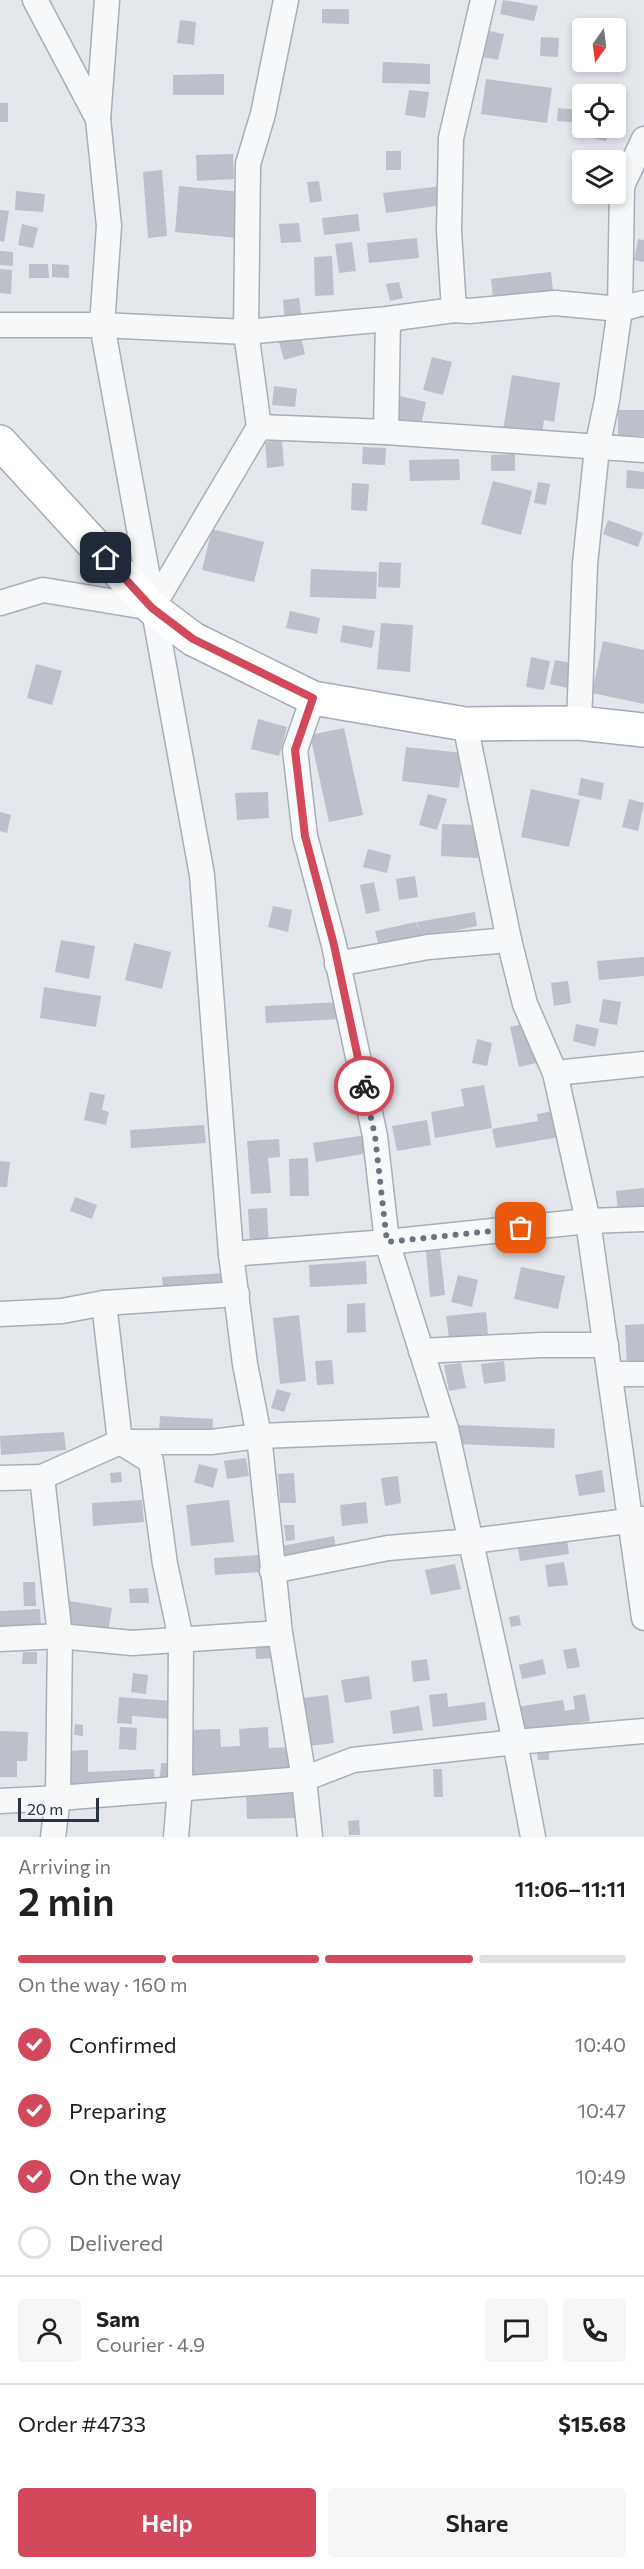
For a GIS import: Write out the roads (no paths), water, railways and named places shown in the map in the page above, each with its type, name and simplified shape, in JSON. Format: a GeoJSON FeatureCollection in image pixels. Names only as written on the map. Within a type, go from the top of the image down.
{"type":"FeatureCollection","features":[{"type":"Feature","properties":{"kind":"main road"},"geometry":{"type":"LineString","coordinates":[[0,442],[152,608],[193,639],[313,698],[465,724],[579,723],[644,730]]}},
{"type":"Feature","properties":{"kind":"street"},"geometry":{"type":"LineString","coordinates":[[35,0],[98,119]]}},
{"type":"Feature","properties":{"kind":"street"},"geometry":{"type":"LineString","coordinates":[[106,0],[98,119],[109,226],[102,325],[202,875],[231,1254],[245,1364],[259,1436],[272,1571],[304,1779],[310,1837]]}},
{"type":"Feature","properties":{"kind":"street"},"geometry":{"type":"LineString","coordinates":[[152,608],[258,427],[246,332],[248,164],[263,114],[286,0]]}},
{"type":"Feature","properties":{"kind":"street"},"geometry":{"type":"LineString","coordinates":[[454,310],[449,231],[452,138],[483,0]]}},
{"type":"Feature","properties":{"kind":"street"},"geometry":{"type":"LineString","coordinates":[[579,723],[585,564],[597,447],[607,400],[620,309],[622,186],[644,139]]}},
{"type":"Feature","properties":{"kind":"street"},"geometry":{"type":"LineString","coordinates":[[0,325],[102,325],[246,332],[388,319],[454,310],[555,303],[620,309],[644,303]]}},
{"type":"Feature","properties":{"kind":"street"},"geometry":{"type":"LineString","coordinates":[[386,432],[388,319]]}},
{"type":"Feature","properties":{"kind":"street"},"geometry":{"type":"LineString","coordinates":[[258,427],[386,432],[644,450]]}},
{"type":"Feature","properties":{"kind":"street"},"geometry":{"type":"LineString","coordinates":[[0,603],[44,590],[152,608]]}},
{"type":"Feature","properties":{"kind":"street"},"geometry":{"type":"LineString","coordinates":[[313,698],[295,750],[305,836],[337,964],[375,1136],[387,1242],[446,1429],[515,1742],[533,1837]]}},
{"type":"Feature","properties":{"kind":"street"},"geometry":{"type":"LineString","coordinates":[[465,724],[508,940],[525,1004],[555,1073],[588,1221],[606,1345],[637,1519],[644,1618]]}},
{"type":"Feature","properties":{"kind":"street"},"geometry":{"type":"LineString","coordinates":[[337,964],[428,947],[508,940]]}},
{"type":"Feature","properties":{"kind":"street"},"geometry":{"type":"LineString","coordinates":[[555,1073],[644,1064]]}},
{"type":"Feature","properties":{"kind":"street"},"geometry":{"type":"LineString","coordinates":[[231,1254],[387,1242],[588,1221],[644,1218]]}},
{"type":"Feature","properties":{"kind":"street"},"geometry":{"type":"LineString","coordinates":[[0,1314],[62,1311],[104,1304],[237,1294]]}},
{"type":"Feature","properties":{"kind":"street"},"geometry":{"type":"LineString","coordinates":[[104,1304],[120,1442]]}},
{"type":"Feature","properties":{"kind":"street"},"geometry":{"type":"LineString","coordinates":[[420,1351],[529,1345],[606,1345]]}},
{"type":"Feature","properties":{"kind":"street"},"geometry":{"type":"LineString","coordinates":[[611,1374],[644,1374]]}},
{"type":"Feature","properties":{"kind":"street"},"geometry":{"type":"LineString","coordinates":[[0,1478],[42,1477],[120,1442],[211,1442],[259,1436],[446,1429]]}},
{"type":"Feature","properties":{"kind":"street"},"geometry":{"type":"LineString","coordinates":[[120,1442],[151,1461],[165,1564],[181,1639],[180,1788],[176,1837]]}},
{"type":"Feature","properties":{"kind":"street"},"geometry":{"type":"LineString","coordinates":[[42,1477],[60,1636],[58,1798],[53,1837]]}},
{"type":"Feature","properties":{"kind":"street"},"geometry":{"type":"LineString","coordinates":[[272,1571],[388,1548],[471,1541],[637,1519]]}},
{"type":"Feature","properties":{"kind":"street"},"geometry":{"type":"LineString","coordinates":[[0,1639],[60,1636],[132,1642],[280,1633]]}},
{"type":"Feature","properties":{"kind":"street"},"geometry":{"type":"LineString","coordinates":[[0,1801],[304,1779],[353,1760],[515,1742],[644,1731]]}}]}
